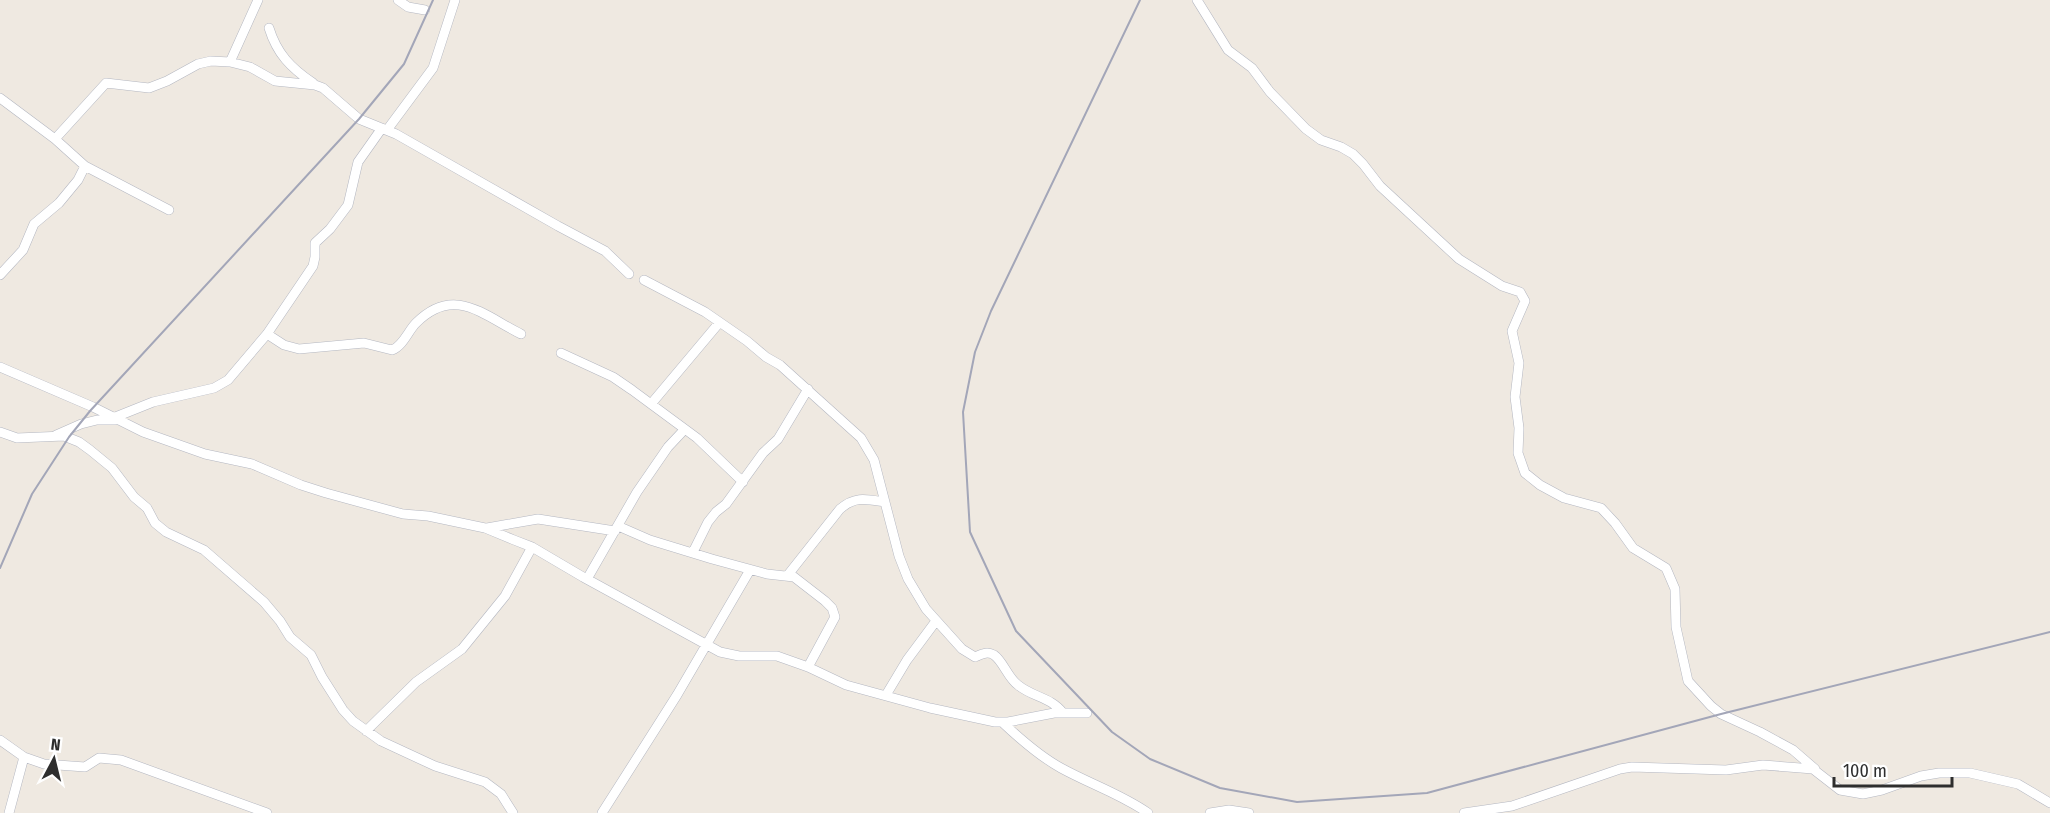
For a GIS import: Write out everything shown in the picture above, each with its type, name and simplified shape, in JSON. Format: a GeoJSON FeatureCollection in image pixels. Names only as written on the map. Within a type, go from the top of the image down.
{"type":"FeatureCollection","features":[{"type":"Feature","properties":{"kind":"street"},"geometry":{"type":"LineString","coordinates":[[230,62],[258,0]]}},
{"type":"Feature","properties":{"kind":"street"},"geometry":{"type":"LineString","coordinates":[[398,0],[408,7],[425,10]]}},
{"type":"Feature","properties":{"kind":"street"},"geometry":{"type":"LineString","coordinates":[[56,435],[81,424],[115,419],[153,402],[214,388],[228,380],[267,334],[313,266],[315,243],[330,229],[348,205],[358,162],[433,68],[455,0]]}},
{"type":"Feature","properties":{"kind":"street"},"geometry":{"type":"LineString","coordinates":[[1197,0],[1228,50],[1252,68],[1270,92],[1306,129],[1322,140],[1353,154],[1364,164],[1380,186],[1459,259],[1485,276],[1524,296],[1525,300],[1512,331],[1519,363],[1515,398],[1519,434],[1518,453],[1525,473],[1533,481],[1558,496],[1601,508],[1633,548],[1666,568],[1676,589],[1676,627],[1688,681],[1711,706],[1721,714],[1793,750],[1840,790],[1863,794],[1882,790],[1921,776],[1939,773],[1970,773],[2019,784],[2050,803]]}},
{"type":"Feature","properties":{"kind":"street"},"geometry":{"type":"LineString","coordinates":[[269,28],[274,44],[284,59],[315,85]]}},
{"type":"Feature","properties":{"kind":"street"},"geometry":{"type":"LineString","coordinates":[[55,139],[106,83],[149,88],[204,62],[230,62],[250,67],[275,81],[315,85],[323,88],[359,119],[385,129],[605,251],[629,274]]}},
{"type":"Feature","properties":{"kind":"street"},"geometry":{"type":"LineString","coordinates":[[0,98],[55,139],[85,166],[169,210]]}},
{"type":"Feature","properties":{"kind":"street"},"geometry":{"type":"LineString","coordinates":[[0,275],[23,250],[34,224],[59,203],[78,180],[85,166]]}},
{"type":"Feature","properties":{"kind":"street"},"geometry":{"type":"LineString","coordinates":[[644,280],[705,312],[788,371],[861,438],[874,460],[903,569],[922,603],[962,649],[975,657],[986,653],[992,654],[1016,684],[1027,692],[1053,702],[1063,713]]}},
{"type":"Feature","properties":{"kind":"street"},"geometry":{"type":"LineString","coordinates":[[267,334],[290,348],[368,343],[392,351],[400,345],[416,322],[434,308],[452,303],[471,307],[521,334]]}},
{"type":"Feature","properties":{"kind":"street"},"geometry":{"type":"LineString","coordinates":[[651,404],[719,323]]}},
{"type":"Feature","properties":{"kind":"street"},"geometry":{"type":"LineString","coordinates":[[561,353],[613,376],[697,438],[743,482]]}},
{"type":"Feature","properties":{"kind":"street"},"geometry":{"type":"LineString","coordinates":[[0,367],[143,432],[205,454],[252,464],[312,489],[403,514],[428,516],[485,528],[532,547],[720,652],[739,656],[777,656],[808,667],[846,685],[886,694],[930,708],[1002,722],[1063,713],[1086,714]]}},
{"type":"Feature","properties":{"kind":"street"},"geometry":{"type":"LineString","coordinates":[[693,552],[708,522],[726,504],[763,453],[778,439],[808,389]]}},
{"type":"Feature","properties":{"kind":"street"},"geometry":{"type":"LineString","coordinates":[[662,390],[665,415]]}},
{"type":"Feature","properties":{"kind":"street"},"geometry":{"type":"LineString","coordinates":[[587,579],[637,492],[668,447],[684,430]]}},
{"type":"Feature","properties":{"kind":"street"},"geometry":{"type":"LineString","coordinates":[[0,432],[17,438],[56,435],[69,437],[90,450],[112,468],[134,497],[147,508],[154,523],[166,532],[204,550],[264,602],[290,637],[311,655],[322,677],[344,710],[366,731],[441,769],[485,782],[501,794],[513,813]]}},
{"type":"Feature","properties":{"kind":"street"},"geometry":{"type":"LineString","coordinates":[[788,576],[840,509],[849,502],[861,498],[884,502]]}},
{"type":"Feature","properties":{"kind":"street"},"geometry":{"type":"LineString","coordinates":[[485,528],[538,519],[616,529],[750,570],[797,579],[825,601],[835,614],[834,622],[808,667]]}},
{"type":"Feature","properties":{"kind":"street"},"geometry":{"type":"LineString","coordinates":[[366,731],[416,682],[462,649],[505,596],[532,547]]}},
{"type":"Feature","properties":{"kind":"street"},"geometry":{"type":"LineString","coordinates":[[602,813],[750,570]]}},
{"type":"Feature","properties":{"kind":"street"},"geometry":{"type":"LineString","coordinates":[[886,694],[907,660],[936,621]]}},
{"type":"Feature","properties":{"kind":"street"},"geometry":{"type":"LineString","coordinates":[[1002,722],[1032,749],[1059,767],[1116,793],[1148,813]]}},
{"type":"Feature","properties":{"kind":"street"},"geometry":{"type":"LineString","coordinates":[[0,740],[24,757],[44,764],[78,768],[85,767],[99,758],[112,758],[267,813]]}},
{"type":"Feature","properties":{"kind":"street"},"geometry":{"type":"LineString","coordinates":[[9,813],[24,757]]}},
{"type":"Feature","properties":{"kind":"street"},"geometry":{"type":"LineString","coordinates":[[1464,813],[1512,806],[1535,796],[1625,767],[1726,770],[1763,765],[1815,769]]}},
{"type":"Feature","properties":{"kind":"street"},"geometry":{"type":"LineString","coordinates":[[1210,813],[1229,810],[1249,813]]}},
{"type":"Feature","properties":{"kind":"railway"},"geometry":{"type":"LineString","coordinates":[[0,568],[32,494],[69,437],[90,411],[359,119],[404,64],[433,0]]}},
{"type":"Feature","properties":{"kind":"railway"},"geometry":{"type":"LineString","coordinates":[[1140,0],[991,311],[975,352],[963,412],[970,532],[1016,631],[1112,732],[1150,759],[1220,788],[1297,802],[1427,793],[1721,714],[2050,632]]}}]}
